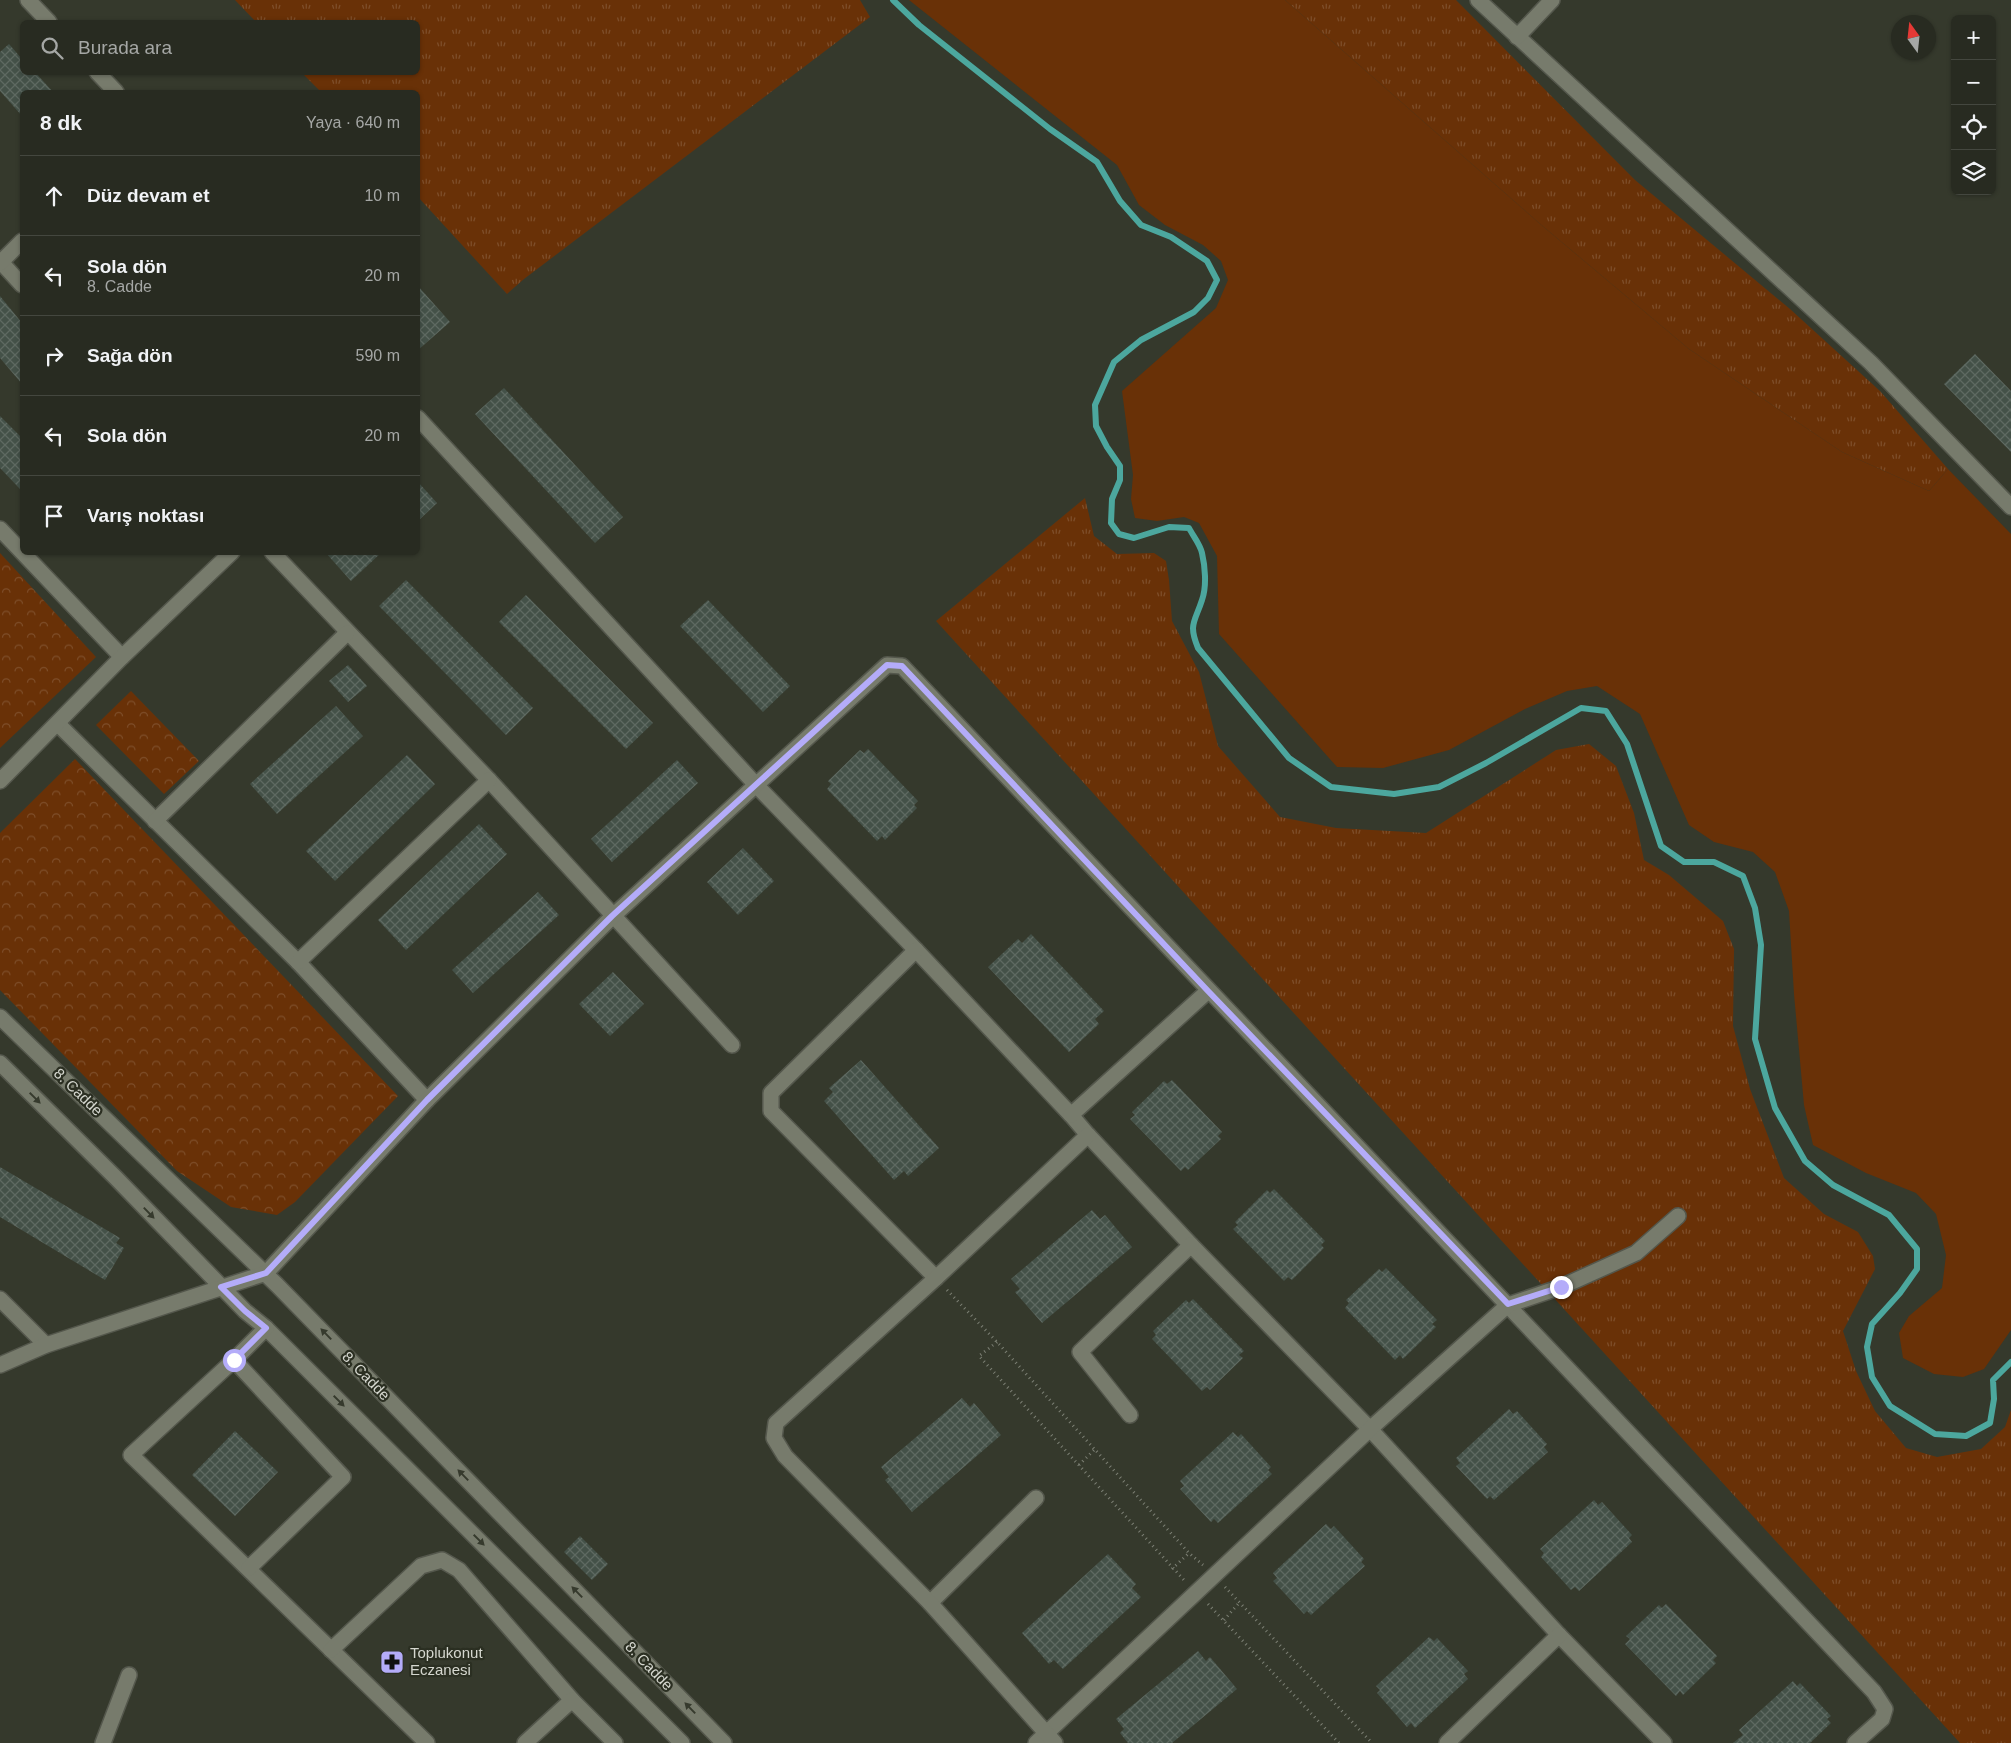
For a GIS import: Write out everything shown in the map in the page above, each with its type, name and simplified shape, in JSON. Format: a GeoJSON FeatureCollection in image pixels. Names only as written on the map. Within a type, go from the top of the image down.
{"type":"FeatureCollection","features":[{"type":"Feature","properties":{"kind":"street"},"geometry":{"type":"LineString","coordinates":[[28,0],[47,20]]}},
{"type":"Feature","properties":{"kind":"street"},"geometry":{"type":"LineString","coordinates":[[1478,0],[1871,363],[2011,507]]}},
{"type":"Feature","properties":{"kind":"street"},"geometry":{"type":"LineString","coordinates":[[1517,37],[1552,0]]}},
{"type":"Feature","properties":{"kind":"street"},"geometry":{"type":"LineString","coordinates":[[100,75],[114,90]]}},
{"type":"Feature","properties":{"kind":"street"},"geometry":{"type":"LineString","coordinates":[[20,243],[0,262],[20,283]]}},
{"type":"Feature","properties":{"kind":"street"},"geometry":{"type":"LineString","coordinates":[[420,420],[757,786],[916,950],[1071,1114],[1088,1135],[1191,1245],[1370,1429],[1559,1635],[1664,1743]]}},
{"type":"Feature","properties":{"kind":"street"},"geometry":{"type":"LineString","coordinates":[[0,529],[20,550]]}},
{"type":"Feature","properties":{"kind":"street"},"geometry":{"type":"LineString","coordinates":[[25,555],[122,657]]}},
{"type":"Feature","properties":{"kind":"street"},"geometry":{"type":"LineString","coordinates":[[0,781],[122,657],[229,555]]}},
{"type":"Feature","properties":{"kind":"street"},"geometry":{"type":"LineString","coordinates":[[275,555],[489,780],[732,1045]]}},
{"type":"Feature","properties":{"kind":"street"},"geometry":{"type":"LineString","coordinates":[[155,821],[347,633]]}},
{"type":"Feature","properties":{"kind":"street"},"geometry":{"type":"LineString","coordinates":[[0,1364],[46,1345],[266,1273],[427,1100],[612,916],[757,786],[887,665],[902,666],[1874,1692],[1886,1710],[1882,1719],[1855,1743]]}},
{"type":"Feature","properties":{"kind":"street"},"geometry":{"type":"LineString","coordinates":[[58,724],[298,962],[427,1100]]}},
{"type":"Feature","properties":{"kind":"street"},"geometry":{"type":"LineString","coordinates":[[298,962],[489,780]]}},
{"type":"Feature","properties":{"kind":"street"},"geometry":{"type":"LineString","coordinates":[[916,950],[771,1093],[771,1111],[936,1278]]}},
{"type":"Feature","properties":{"kind":"street"},"geometry":{"type":"LineString","coordinates":[[1071,1114],[1208,991]]}},
{"type":"Feature","properties":{"kind":"street","name":"8. Cadde"},"geometry":{"type":"LineString","coordinates":[[0,1017],[266,1273],[724,1743]]}},
{"type":"Feature","properties":{"kind":"street","name":"8. Cadde"},"geometry":{"type":"LineString","coordinates":[[0,1063],[116,1178],[245,1311],[266,1328],[682,1743]]}},
{"type":"Feature","properties":{"kind":"street"},"geometry":{"type":"LineString","coordinates":[[1088,1135],[936,1278],[776,1424],[774,1438],[785,1456],[930,1603],[1046,1740],[1213,1575],[1508,1304],[1561,1287],[1636,1253],[1678,1216]]}},
{"type":"Feature","properties":{"kind":"street"},"geometry":{"type":"LineString","coordinates":[[1130,1415],[1080,1352],[1191,1245]]}},
{"type":"Feature","properties":{"kind":"street"},"geometry":{"type":"LineString","coordinates":[[0,1299],[46,1345]]}},
{"type":"Feature","properties":{"kind":"street"},"geometry":{"type":"LineString","coordinates":[[266,1328],[131,1455],[427,1743]]}},
{"type":"Feature","properties":{"kind":"street"},"geometry":{"type":"LineString","coordinates":[[234,1360],[343,1477],[249,1568]]}},
{"type":"Feature","properties":{"kind":"street"},"geometry":{"type":"LineString","coordinates":[[930,1603],[1036,1498]]}},
{"type":"Feature","properties":{"kind":"street"},"geometry":{"type":"LineString","coordinates":[[331,1650],[421,1566],[442,1560],[459,1570],[572,1700],[615,1743]]}},
{"type":"Feature","properties":{"kind":"street"},"geometry":{"type":"LineString","coordinates":[[1447,1743],[1559,1635]]}},
{"type":"Feature","properties":{"kind":"street"},"geometry":{"type":"LineString","coordinates":[[103,1743],[130,1675]]}},
{"type":"Feature","properties":{"kind":"street"},"geometry":{"type":"LineString","coordinates":[[525,1743],[572,1700]]}},
{"type":"Feature","properties":{"kind":"path"},"geometry":{"type":"LineString","coordinates":[[936,1278],[997,1342],[1189,1553],[1213,1575],[1372,1743]]}},
{"type":"Feature","properties":{"kind":"path"},"geometry":{"type":"LineString","coordinates":[[997,1342],[979,1356],[1172,1569],[1224,1620],[1339,1743]]}},
{"type":"Feature","properties":{"kind":"path"},"geometry":{"type":"LineString","coordinates":[[1079,1465],[1095,1449]]}},
{"type":"Feature","properties":{"kind":"path"},"geometry":{"type":"LineString","coordinates":[[1172,1569],[1189,1553]]}},
{"type":"Feature","properties":{"kind":"path"},"geometry":{"type":"LineString","coordinates":[[1224,1620],[1239,1603]]}},
{"type":"Feature","properties":{"kind":"green space"},"geometry":{"type":"Polygon","coordinates":[[[235,0],[860,0],[870,17],[524,279],[507,294],[420,199],[420,90],[319,90],[304,75],[420,75],[420,20],[254,20],[235,0]]]}},
{"type":"Feature","properties":{"kind":"green space"},"geometry":{"type":"Polygon","coordinates":[[[909,0],[1285,0],[1539,223],[1689,349],[1842,452],[1929,491],[1948,469],[2011,534],[2011,1330],[1984,1369],[1963,1377],[1934,1374],[1903,1358],[1899,1333],[1909,1316],[1942,1288],[1946,1255],[1936,1214],[1916,1193],[1866,1173],[1813,1145],[1804,1105],[1789,911],[1775,872],[1753,852],[1714,842],[1689,825],[1640,714],[1597,686],[1567,691],[1525,709],[1449,750],[1383,768],[1337,767],[1219,634],[1217,556],[1199,523],[1184,517],[1157,521],[1135,518],[1131,499],[1133,475],[1122,391],[1216,308],[1228,280],[1221,261],[1203,245],[1165,225],[1139,205],[1117,165],[909,0]]]}},
{"type":"Feature","properties":{"kind":"green space"},"geometry":{"type":"Polygon","coordinates":[[[1285,0],[1456,0],[1635,180],[1790,309],[1880,391],[1948,469],[1929,491],[1842,452],[1689,349],[1539,223],[1285,0]]]}},
{"type":"Feature","properties":{"kind":"green space"},"geometry":{"type":"Polygon","coordinates":[[[1085,498],[1094,536],[1117,554],[1154,553],[1166,561],[1172,621],[1199,672],[1218,746],[1280,817],[1336,828],[1426,833],[1556,750],[1589,744],[1616,766],[1634,813],[1644,860],[1669,875],[1723,921],[1734,949],[1733,1026],[1750,1089],[1784,1178],[1824,1214],[1858,1232],[1873,1256],[1875,1269],[1843,1331],[1856,1371],[1875,1411],[1906,1448],[1937,1457],[1981,1449],[2005,1427],[2011,1410],[2011,1743],[1960,1743],[936,621],[1085,498]]]}},
{"type":"Feature","properties":{"kind":"green space"},"geometry":{"type":"Polygon","coordinates":[[[0,553],[96,657],[0,748],[0,553]]]}},
{"type":"Feature","properties":{"kind":"green space"},"geometry":{"type":"Polygon","coordinates":[[[131,691],[199,761],[164,794],[96,725],[131,691]]]}},
{"type":"Feature","properties":{"kind":"green space"},"geometry":{"type":"Polygon","coordinates":[[[75,759],[398,1096],[295,1202],[277,1215],[231,1207],[177,1171],[0,990],[0,833],[75,759]]]}},
{"type":"Feature","properties":{"kind":"building"},"geometry":{"type":"Polygon","coordinates":[[[9,44],[20,57],[20,75],[38,75],[51,90],[20,90],[20,114],[0,91],[0,52],[9,44]]]}},
{"type":"Feature","properties":{"kind":"building"},"geometry":{"type":"Polygon","coordinates":[[[420,288],[450,322],[420,348],[420,288]]]}},
{"type":"Feature","properties":{"kind":"building"},"geometry":{"type":"Polygon","coordinates":[[[0,296],[20,321],[20,382],[0,358],[0,296]]]}},
{"type":"Feature","properties":{"kind":"building"},"geometry":{"type":"Polygon","coordinates":[[[1975,354],[2011,391],[2011,452],[1944,384],[1975,354]]]}},
{"type":"Feature","properties":{"kind":"building"},"geometry":{"type":"Polygon","coordinates":[[[504,388],[623,517],[595,543],[475,414],[504,388]]]}},
{"type":"Feature","properties":{"kind":"building"},"geometry":{"type":"Polygon","coordinates":[[[0,416],[20,436],[20,489],[0,468],[0,416]]]}},
{"type":"Feature","properties":{"kind":"building"},"geometry":{"type":"Polygon","coordinates":[[[420,484],[437,503],[420,519],[420,484]]]}},
{"type":"Feature","properties":{"kind":"building"},"geometry":{"type":"Polygon","coordinates":[[[328,555],[379,555],[351,581],[328,555]]]}},
{"type":"Feature","properties":{"kind":"building"},"geometry":{"type":"Polygon","coordinates":[[[406,580],[533,708],[506,735],[379,606],[406,580]]]}},
{"type":"Feature","properties":{"kind":"building"},"geometry":{"type":"Polygon","coordinates":[[[526,595],[653,723],[626,749],[499,622],[526,595]]]}},
{"type":"Feature","properties":{"kind":"building"},"geometry":{"type":"Polygon","coordinates":[[[708,600],[790,686],[763,712],[680,626],[708,600]]]}},
{"type":"Feature","properties":{"kind":"building"},"geometry":{"type":"Polygon","coordinates":[[[348,665],[367,686],[348,702],[329,681],[348,665]]]}},
{"type":"Feature","properties":{"kind":"building"},"geometry":{"type":"Polygon","coordinates":[[[336,706],[363,736],[277,814],[250,784],[336,706]]]}},
{"type":"Feature","properties":{"kind":"building"},"geometry":{"type":"Polygon","coordinates":[[[868,749],[918,801],[914,805],[917,808],[885,840],[882,836],[877,841],[827,789],[831,784],[828,781],[860,750],[864,753],[868,749]]]}},
{"type":"Feature","properties":{"kind":"building"},"geometry":{"type":"Polygon","coordinates":[[[407,755],[435,784],[335,881],[306,851],[407,755]]]}},
{"type":"Feature","properties":{"kind":"building"},"geometry":{"type":"Polygon","coordinates":[[[677,760],[698,783],[612,862],[591,839],[677,760]]]}},
{"type":"Feature","properties":{"kind":"building"},"geometry":{"type":"Polygon","coordinates":[[[479,824],[507,854],[406,950],[378,920],[479,824]]]}},
{"type":"Feature","properties":{"kind":"building"},"geometry":{"type":"Polygon","coordinates":[[[743,848],[774,881],[738,915],[707,882],[743,848]]]}},
{"type":"Feature","properties":{"kind":"building"},"geometry":{"type":"Polygon","coordinates":[[[538,892],[559,915],[473,993],[452,970],[538,892]]]}},
{"type":"Feature","properties":{"kind":"building"},"geometry":{"type":"Polygon","coordinates":[[[1031,934],[1104,1011],[1095,1019],[1099,1024],[1069,1052],[988,967],[1018,939],[1022,943],[1031,934]]]}},
{"type":"Feature","properties":{"kind":"building"},"geometry":{"type":"Polygon","coordinates":[[[613,972],[644,1004],[610,1036],[579,1004],[613,972]]]}},
{"type":"Feature","properties":{"kind":"building"},"geometry":{"type":"Polygon","coordinates":[[[861,1060],[939,1148],[908,1176],[904,1171],[894,1180],[824,1101],[833,1092],[829,1088],[861,1060]]]}},
{"type":"Feature","properties":{"kind":"building"},"geometry":{"type":"Polygon","coordinates":[[[1172,1080],[1222,1132],[1218,1136],[1221,1139],[1188,1170],[1185,1167],[1181,1171],[1130,1119],[1135,1115],[1132,1112],[1164,1081],[1167,1084],[1172,1080]]]}},
{"type":"Feature","properties":{"kind":"building"},"geometry":{"type":"Polygon","coordinates":[[[0,1167],[120,1238],[116,1243],[124,1248],[105,1280],[0,1217],[0,1167]]]}},
{"type":"Feature","properties":{"kind":"building"},"geometry":{"type":"Polygon","coordinates":[[[1274,1189],[1325,1241],[1321,1245],[1324,1248],[1292,1280],[1288,1277],[1284,1281],[1233,1229],[1238,1225],[1235,1222],[1267,1190],[1270,1193],[1274,1189]]]}},
{"type":"Feature","properties":{"kind":"building"},"geometry":{"type":"Polygon","coordinates":[[[1092,1210],[1100,1219],[1105,1215],[1132,1247],[1042,1323],[1015,1292],[1020,1289],[1011,1279],[1092,1210]]]}},
{"type":"Feature","properties":{"kind":"building"},"geometry":{"type":"Polygon","coordinates":[[[1386,1268],[1437,1320],[1432,1324],[1436,1327],[1403,1359],[1400,1355],[1395,1360],[1345,1308],[1349,1303],[1346,1300],[1379,1269],[1382,1272],[1386,1268]]]}},
{"type":"Feature","properties":{"kind":"building"},"geometry":{"type":"Polygon","coordinates":[[[1193,1299],[1244,1351],[1239,1355],[1243,1358],[1210,1390],[1207,1387],[1202,1391],[1152,1339],[1156,1335],[1153,1331],[1186,1300],[1189,1303],[1193,1299]]]}},
{"type":"Feature","properties":{"kind":"building"},"geometry":{"type":"Polygon","coordinates":[[[962,1398],[970,1407],[974,1403],[1001,1435],[912,1512],[885,1480],[889,1477],[881,1467],[962,1398]]]}},
{"type":"Feature","properties":{"kind":"building"},"geometry":{"type":"Polygon","coordinates":[[[1509,1409],[1513,1414],[1517,1411],[1547,1444],[1544,1447],[1548,1452],[1494,1500],[1490,1496],[1487,1499],[1456,1466],[1460,1463],[1456,1458],[1509,1409]]]}},
{"type":"Feature","properties":{"kind":"building"},"geometry":{"type":"Polygon","coordinates":[[[235,1431],[278,1472],[235,1516],[192,1475],[235,1431]]]}},
{"type":"Feature","properties":{"kind":"building"},"geometry":{"type":"Polygon","coordinates":[[[1233,1432],[1238,1437],[1241,1434],[1271,1467],[1268,1470],[1272,1474],[1218,1523],[1214,1519],[1211,1522],[1180,1489],[1184,1486],[1180,1481],[1233,1432]]]}},
{"type":"Feature","properties":{"kind":"building"},"geometry":{"type":"Polygon","coordinates":[[[1594,1500],[1598,1505],[1602,1502],[1632,1535],[1629,1538],[1632,1542],[1579,1591],[1575,1587],[1571,1590],[1541,1557],[1544,1553],[1540,1549],[1594,1500]]]}},
{"type":"Feature","properties":{"kind":"building"},"geometry":{"type":"Polygon","coordinates":[[[1326,1524],[1331,1529],[1334,1526],[1364,1559],[1361,1562],[1365,1566],[1311,1615],[1307,1611],[1304,1614],[1273,1581],[1277,1578],[1273,1573],[1326,1524]]]}},
{"type":"Feature","properties":{"kind":"building"},"geometry":{"type":"Polygon","coordinates":[[[580,1536],[608,1564],[592,1580],[564,1552],[580,1536]]]}},
{"type":"Feature","properties":{"kind":"building"},"geometry":{"type":"Polygon","coordinates":[[[1108,1554],[1136,1584],[1132,1588],[1141,1597],[1063,1669],[1054,1660],[1049,1664],[1022,1633],[1108,1554]]]}},
{"type":"Feature","properties":{"kind":"building"},"geometry":{"type":"Polygon","coordinates":[[[1666,1604],[1717,1656],[1713,1660],[1716,1663],[1683,1695],[1680,1691],[1676,1696],[1625,1644],[1630,1639],[1626,1636],[1659,1605],[1662,1608],[1666,1604]]]}},
{"type":"Feature","properties":{"kind":"building"},"geometry":{"type":"Polygon","coordinates":[[[1429,1637],[1434,1641],[1437,1638],[1468,1671],[1464,1674],[1468,1679],[1415,1728],[1411,1723],[1407,1727],[1377,1693],[1380,1690],[1376,1686],[1429,1637]]]}},
{"type":"Feature","properties":{"kind":"building"},"geometry":{"type":"Polygon","coordinates":[[[1198,1651],[1206,1661],[1210,1657],[1237,1689],[1172,1743],[1128,1743],[1120,1733],[1124,1729],[1116,1719],[1198,1651]]]}},
{"type":"Feature","properties":{"kind":"building"},"geometry":{"type":"Polygon","coordinates":[[[1793,1681],[1797,1686],[1800,1683],[1831,1716],[1827,1719],[1831,1723],[1810,1743],[1733,1743],[1743,1735],[1739,1730],[1793,1681]]]}},
{"type":"Feature","properties":{"kind":"waterway"},"geometry":{"type":"LineString","coordinates":[[893,0],[919,25],[1050,129],[1097,162],[1120,201],[1141,225],[1171,237],[1207,261],[1217,280],[1208,298],[1194,312],[1141,340],[1114,362],[1095,405],[1096,426],[1120,466],[1120,480],[1112,499],[1111,523],[1119,534],[1134,538],[1169,527],[1189,528],[1200,546],[1205,582],[1204,594],[1193,628],[1198,648],[1289,758],[1331,787],[1394,794],[1439,787],[1486,763],[1581,708],[1606,711],[1627,744],[1661,846],[1684,862],[1714,862],[1743,876],[1755,908],[1761,945],[1755,1039],[1775,1108],[1805,1161],[1833,1185],[1889,1215],[1917,1249],[1917,1269],[1900,1293],[1872,1324],[1867,1347],[1872,1377],[1890,1406],[1935,1434],[1966,1436],[1990,1423],[1994,1399],[1993,1380],[2011,1362]]}},
{"type":"Feature","properties":{"kind":"place","name":"Toplukonut Eczanesi"},"geometry":{"type":"Point","coordinates":[392,1662]}},
{"type":"Feature","properties":{"kind":"route"},"geometry":{"type":"LineString","coordinates":[[234,1360],[266,1328],[245,1311],[221,1287],[266,1273],[427,1100],[612,916],[757,786],[887,665],[902,666],[1208,991],[1508,1304],[1561,1287]]}}]}
